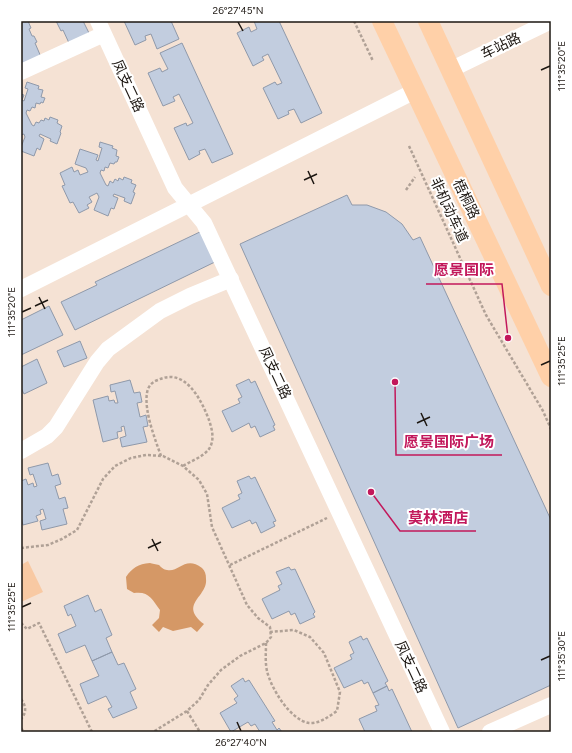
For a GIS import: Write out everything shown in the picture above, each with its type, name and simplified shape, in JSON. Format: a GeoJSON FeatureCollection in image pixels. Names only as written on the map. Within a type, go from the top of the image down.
{"type":"FeatureCollection","features":[{"type":"Feature","properties":{"kind":"main road","name":"梧桐路"},"geometry":{"type":"LineString","coordinates":[[382,21],[551,377]]}},
{"type":"Feature","properties":{"kind":"main road"},"geometry":{"type":"LineString","coordinates":[[428,21],[551,286]]}},
{"type":"Feature","properties":{"kind":"street","name":"车站路"},"geometry":{"type":"LineString","coordinates":[[450,70],[551,21]]}},
{"type":"Feature","properties":{"kind":"street"},"geometry":{"type":"LineString","coordinates":[[21,72],[101,28]]}},
{"type":"Feature","properties":{"kind":"street","name":"凤支二路"},"geometry":{"type":"LineString","coordinates":[[101,28],[175,188],[204,223],[442,732]]}},
{"type":"Feature","properties":{"kind":"street"},"geometry":{"type":"LineString","coordinates":[[21,289],[415,91]]}},
{"type":"Feature","properties":{"kind":"street"},"geometry":{"type":"LineString","coordinates":[[21,451],[47,436],[56,427],[94,367],[108,349],[160,311],[190,296],[231,279]]}},
{"type":"Feature","properties":{"kind":"street"},"geometry":{"type":"LineString","coordinates":[[490,732],[551,705]]}},
{"type":"Feature","properties":{"kind":"path"},"geometry":{"type":"LineString","coordinates":[[354,21],[373,61]]}},
{"type":"Feature","properties":{"kind":"path","name":"非机动车道"},"geometry":{"type":"LineString","coordinates":[[409,146],[486,315],[543,411],[551,429]]}},
{"type":"Feature","properties":{"kind":"path"},"geometry":{"type":"LineString","coordinates":[[406,190],[415,177]]}},
{"type":"Feature","properties":{"kind":"path"},"geometry":{"type":"LineString","coordinates":[[161,456],[153,434],[148,411],[147,393],[152,382],[163,377],[174,377],[188,384],[195,391],[203,404],[212,428],[212,441],[208,450],[197,459],[183,466]]}},
{"type":"Feature","properties":{"kind":"path"},"geometry":{"type":"LineString","coordinates":[[21,548],[48,545],[77,530],[103,479],[115,466],[132,458],[146,455],[161,456],[183,466],[199,480],[208,494],[212,527],[247,604],[258,618],[270,627],[271,637],[266,643],[240,656],[221,670],[208,685],[199,700],[187,711],[153,732]]}},
{"type":"Feature","properties":{"kind":"path"},"geometry":{"type":"LineString","coordinates":[[230,565],[339,512]]}},
{"type":"Feature","properties":{"kind":"path"},"geometry":{"type":"LineString","coordinates":[[21,623],[27,629],[39,623],[92,732]]}},
{"type":"Feature","properties":{"kind":"path"},"geometry":{"type":"LineString","coordinates":[[266,643],[265,657],[268,673],[281,701],[298,719],[310,723],[324,720],[336,711],[340,692],[324,653],[310,638],[294,630],[270,632]]}},
{"type":"Feature","properties":{"kind":"path"},"geometry":{"type":"LineString","coordinates":[[21,699],[25,705],[26,712],[21,719]]}},
{"type":"Feature","properties":{"kind":"path"},"geometry":{"type":"LineString","coordinates":[[187,711],[200,732]]}},
{"type":"Feature","properties":{"kind":"path"},"geometry":{"type":"LineString","coordinates":[[21,728],[24,732]]}},
{"type":"Feature","properties":{"kind":"shaded area"},"geometry":{"type":"Polygon","coordinates":[[[28,561],[43,592],[21,602],[21,565],[28,561]]]}},
{"type":"Feature","properties":{"kind":"shaded area"},"geometry":{"type":"Polygon","coordinates":[[[150,563],[159,565],[165,570],[171,570],[191,563],[196,564],[204,570],[206,576],[205,585],[196,601],[194,611],[197,617],[204,624],[197,632],[191,627],[173,631],[163,627],[159,632],[152,625],[159,618],[160,610],[155,602],[143,593],[134,593],[127,589],[126,577],[131,571],[139,565],[150,563]]]}},
{"type":"Feature","properties":{"kind":"building"},"geometry":{"type":"Polygon","coordinates":[[[21,21],[28,21],[31,28],[29,29],[37,42],[35,43],[41,57],[21,67],[21,21]]]}},
{"type":"Feature","properties":{"kind":"building"},"geometry":{"type":"Polygon","coordinates":[[[56,21],[83,21],[89,33],[69,43],[63,30],[61,31],[56,21]]]}},
{"type":"Feature","properties":{"kind":"building"},"geometry":{"type":"Polygon","coordinates":[[[124,21],[171,21],[179,39],[157,49],[151,34],[145,36],[146,40],[135,45],[124,21]]]}},
{"type":"Feature","properties":{"kind":"building"},"geometry":{"type":"Polygon","coordinates":[[[254,21],[279,21],[322,113],[301,123],[294,109],[288,111],[289,114],[278,119],[263,88],[275,82],[277,85],[282,83],[268,54],[262,57],[264,60],[253,66],[237,33],[249,27],[251,32],[257,29],[254,21]]]}},
{"type":"Feature","properties":{"kind":"building"},"geometry":{"type":"Polygon","coordinates":[[[182,43],[233,154],[212,163],[205,149],[199,151],[200,154],[189,160],[174,128],[186,123],[187,126],[193,123],[179,94],[173,97],[175,101],[163,106],[148,73],[160,68],[162,72],[168,69],[160,53],[182,43]]]}},
{"type":"Feature","properties":{"kind":"building"},"geometry":{"type":"Polygon","coordinates":[[[27,82],[39,86],[38,89],[43,90],[41,97],[45,98],[43,103],[36,103],[35,108],[32,107],[30,111],[27,110],[26,113],[32,125],[34,126],[36,122],[39,123],[41,120],[44,121],[45,118],[49,120],[50,117],[58,120],[57,123],[62,126],[57,144],[50,141],[51,139],[40,134],[39,136],[44,139],[40,150],[37,148],[34,156],[21,151],[25,137],[24,134],[21,135],[21,94],[24,95],[22,100],[24,101],[28,89],[25,88],[27,82]]]}},
{"type":"Feature","properties":{"kind":"building"},"geometry":{"type":"Polygon","coordinates":[[[100,142],[113,146],[112,148],[117,150],[116,156],[119,157],[117,162],[114,164],[110,163],[108,168],[105,167],[104,171],[101,170],[100,173],[106,185],[108,186],[110,181],[113,183],[115,179],[118,181],[119,178],[123,180],[124,177],[132,180],[131,183],[136,185],[131,204],[124,201],[125,198],[114,194],[113,196],[118,198],[114,209],[111,208],[108,216],[94,210],[99,197],[97,193],[89,197],[92,202],[87,205],[89,208],[79,213],[73,202],[70,203],[62,186],[65,185],[60,173],[72,167],[74,172],[78,170],[80,175],[88,172],[86,168],[75,164],[80,149],[98,155],[96,160],[98,161],[102,148],[99,147],[100,142]]]}},
{"type":"Feature","properties":{"kind":"building"},"geometry":{"type":"Polygon","coordinates":[[[347,195],[352,205],[367,205],[386,212],[402,224],[413,240],[420,237],[551,520],[551,685],[458,728],[240,244],[347,195]]]}},
{"type":"Feature","properties":{"kind":"building"},"geometry":{"type":"Polygon","coordinates":[[[204,230],[219,260],[75,330],[61,302],[97,285],[95,282],[204,230]]]}},
{"type":"Feature","properties":{"kind":"building"},"geometry":{"type":"Polygon","coordinates":[[[49,306],[63,335],[21,355],[21,320],[49,306]]]}},
{"type":"Feature","properties":{"kind":"building"},"geometry":{"type":"Polygon","coordinates":[[[80,341],[87,358],[64,367],[57,351],[80,341]]]}},
{"type":"Feature","properties":{"kind":"building"},"geometry":{"type":"Polygon","coordinates":[[[37,359],[47,383],[24,394],[21,388],[21,367],[37,359]]]}},
{"type":"Feature","properties":{"kind":"building"},"geometry":{"type":"Polygon","coordinates":[[[249,379],[251,383],[255,381],[275,425],[273,426],[275,430],[260,437],[255,426],[251,428],[249,423],[232,432],[222,411],[240,403],[238,399],[242,397],[236,385],[249,379]]]}},
{"type":"Feature","properties":{"kind":"building"},"geometry":{"type":"Polygon","coordinates":[[[130,380],[134,393],[140,392],[142,402],[137,403],[140,417],[146,415],[148,426],[143,427],[147,442],[122,447],[120,438],[126,436],[124,426],[121,427],[122,431],[117,432],[118,438],[103,442],[93,400],[108,396],[109,401],[114,400],[115,403],[118,403],[115,391],[111,392],[110,385],[130,380]]]}},
{"type":"Feature","properties":{"kind":"building"},"geometry":{"type":"Polygon","coordinates":[[[48,463],[52,476],[58,474],[61,484],[55,486],[59,499],[65,497],[68,508],[63,509],[67,524],[42,530],[40,521],[46,519],[43,509],[40,510],[41,514],[36,516],[38,521],[23,525],[21,517],[21,481],[26,479],[28,485],[33,483],[34,487],[37,486],[33,474],[30,475],[28,468],[48,463]]]}},
{"type":"Feature","properties":{"kind":"building"},"geometry":{"type":"Polygon","coordinates":[[[249,476],[251,479],[255,477],[276,521],[273,522],[275,526],[261,533],[256,522],[252,524],[250,520],[232,528],[222,508],[240,499],[238,495],[242,493],[237,481],[249,476]]]}},
{"type":"Feature","properties":{"kind":"building"},"geometry":{"type":"Polygon","coordinates":[[[289,567],[291,570],[295,569],[315,612],[313,614],[315,617],[300,624],[295,613],[291,615],[289,611],[272,619],[262,599],[280,590],[278,586],[282,584],[276,572],[289,567]]]}},
{"type":"Feature","properties":{"kind":"building"},"geometry":{"type":"Polygon","coordinates":[[[88,595],[95,612],[101,609],[112,635],[106,638],[112,652],[92,661],[85,645],[66,653],[58,634],[76,626],[71,614],[68,616],[64,606],[88,595]]]}},
{"type":"Feature","properties":{"kind":"building"},"geometry":{"type":"Polygon","coordinates":[[[361,636],[363,640],[367,638],[388,681],[385,683],[387,686],[373,693],[368,682],[364,684],[362,680],[344,688],[334,668],[352,659],[350,655],[354,653],[349,642],[361,636]]]}},
{"type":"Feature","properties":{"kind":"building"},"geometry":{"type":"Polygon","coordinates":[[[112,652],[118,665],[124,663],[136,689],[130,692],[137,708],[113,718],[108,709],[112,707],[106,696],[88,704],[80,684],[99,676],[92,661],[112,652]]]}},
{"type":"Feature","properties":{"kind":"building"},"geometry":{"type":"Polygon","coordinates":[[[243,678],[245,682],[249,680],[275,721],[272,722],[277,730],[279,728],[282,732],[260,732],[255,724],[251,726],[248,722],[231,732],[220,713],[237,703],[234,699],[238,696],[231,686],[243,678]]]}},
{"type":"Feature","properties":{"kind":"building"},"geometry":{"type":"Polygon","coordinates":[[[387,686],[389,691],[392,689],[412,732],[365,732],[359,719],[377,711],[375,706],[379,705],[373,693],[387,686]]]}},
{"type":"Feature","properties":{"kind":"place","name":"愿景国际"},"geometry":{"type":"Point","coordinates":[508,338]}},
{"type":"Feature","properties":{"kind":"place","name":"愿景国际广场"},"geometry":{"type":"Point","coordinates":[395,382]}},
{"type":"Feature","properties":{"kind":"place","name":"莫林酒店"},"geometry":{"type":"Point","coordinates":[371,492]}}]}
